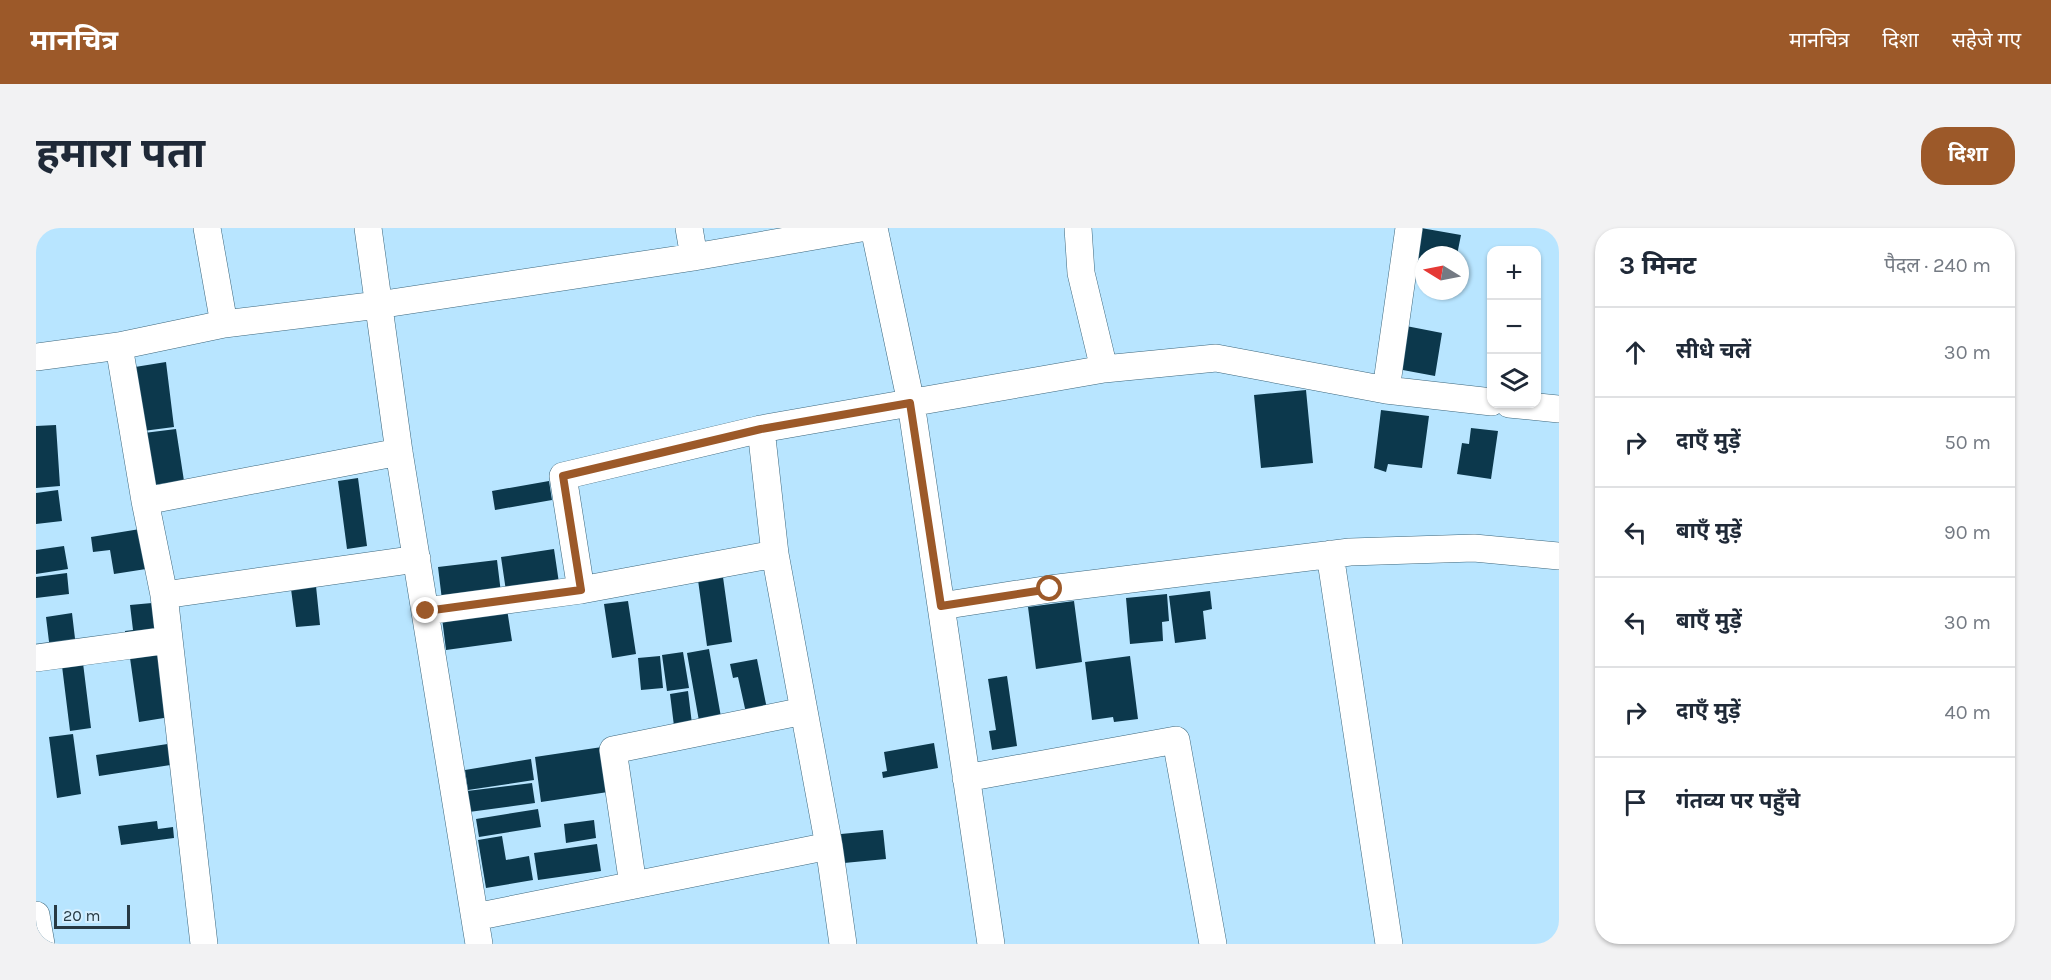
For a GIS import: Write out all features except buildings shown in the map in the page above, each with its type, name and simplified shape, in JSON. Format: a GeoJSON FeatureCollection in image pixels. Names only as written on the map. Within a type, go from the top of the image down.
{"type":"FeatureCollection","features":[{"type":"Feature","properties":{"kind":"street"},"geometry":{"type":"LineString","coordinates":[[207,228],[224,324]]}},
{"type":"Feature","properties":{"kind":"street"},"geometry":{"type":"LineString","coordinates":[[368,228],[399,452],[479,944]]}},
{"type":"Feature","properties":{"kind":"street"},"geometry":{"type":"LineString","coordinates":[[689,228],[694,257]]}},
{"type":"Feature","properties":{"kind":"street"},"geometry":{"type":"LineString","coordinates":[[36,357],[119,346],[224,324],[378,305],[694,257],[861,228]]}},
{"type":"Feature","properties":{"kind":"street"},"geometry":{"type":"LineString","coordinates":[[874,228],[910,403],[991,944]]}},
{"type":"Feature","properties":{"kind":"street"},"geometry":{"type":"LineString","coordinates":[[1078,228],[1082,273],[1104,369]]}},
{"type":"Feature","properties":{"kind":"street"},"geometry":{"type":"LineString","coordinates":[[1386,390],[1409,228]]}},
{"type":"Feature","properties":{"kind":"street"},"geometry":{"type":"LineString","coordinates":[[119,346],[145,501],[164,595],[204,944]]}},
{"type":"Feature","properties":{"kind":"street"},"geometry":{"type":"LineString","coordinates":[[581,590],[563,476],[761,429],[1104,369],[1216,358],[1386,390],[1487,402]]}},
{"type":"Feature","properties":{"kind":"street"},"geometry":{"type":"LineString","coordinates":[[1541,407],[1559,409]]}},
{"type":"Feature","properties":{"kind":"street"},"geometry":{"type":"LineString","coordinates":[[761,429],[775,554],[829,846],[843,944]]}},
{"type":"Feature","properties":{"kind":"street"},"geometry":{"type":"LineString","coordinates":[[145,501],[399,452]]}},
{"type":"Feature","properties":{"kind":"street"},"geometry":{"type":"LineString","coordinates":[[941,606],[1050,589],[1350,552],[1474,548],[1559,556]]}},
{"type":"Feature","properties":{"kind":"street"},"geometry":{"type":"LineString","coordinates":[[426,611],[581,590],[775,554]]}},
{"type":"Feature","properties":{"kind":"street"},"geometry":{"type":"LineString","coordinates":[[1330,554],[1389,944]]}},
{"type":"Feature","properties":{"kind":"street"},"geometry":{"type":"LineString","coordinates":[[164,595],[417,559]]}},
{"type":"Feature","properties":{"kind":"street"},"geometry":{"type":"LineString","coordinates":[[36,658],[169,640]]}},
{"type":"Feature","properties":{"kind":"street"},"geometry":{"type":"LineString","coordinates":[[633,885],[613,750],[804,711]]}},
{"type":"Feature","properties":{"kind":"street"},"geometry":{"type":"LineString","coordinates":[[966,778],[1176,740],[1213,944]]}},
{"type":"Feature","properties":{"kind":"street"},"geometry":{"type":"LineString","coordinates":[[475,917],[829,846]]}},
{"type":"Feature","properties":{"kind":"street"},"geometry":{"type":"LineString","coordinates":[[36,915],[41,944]]}},
{"type":"Feature","properties":{"kind":"route"},"geometry":{"type":"LineString","coordinates":[[426,611],[581,590],[563,476],[761,429],[910,403],[941,606],[1050,589]]}}]}
